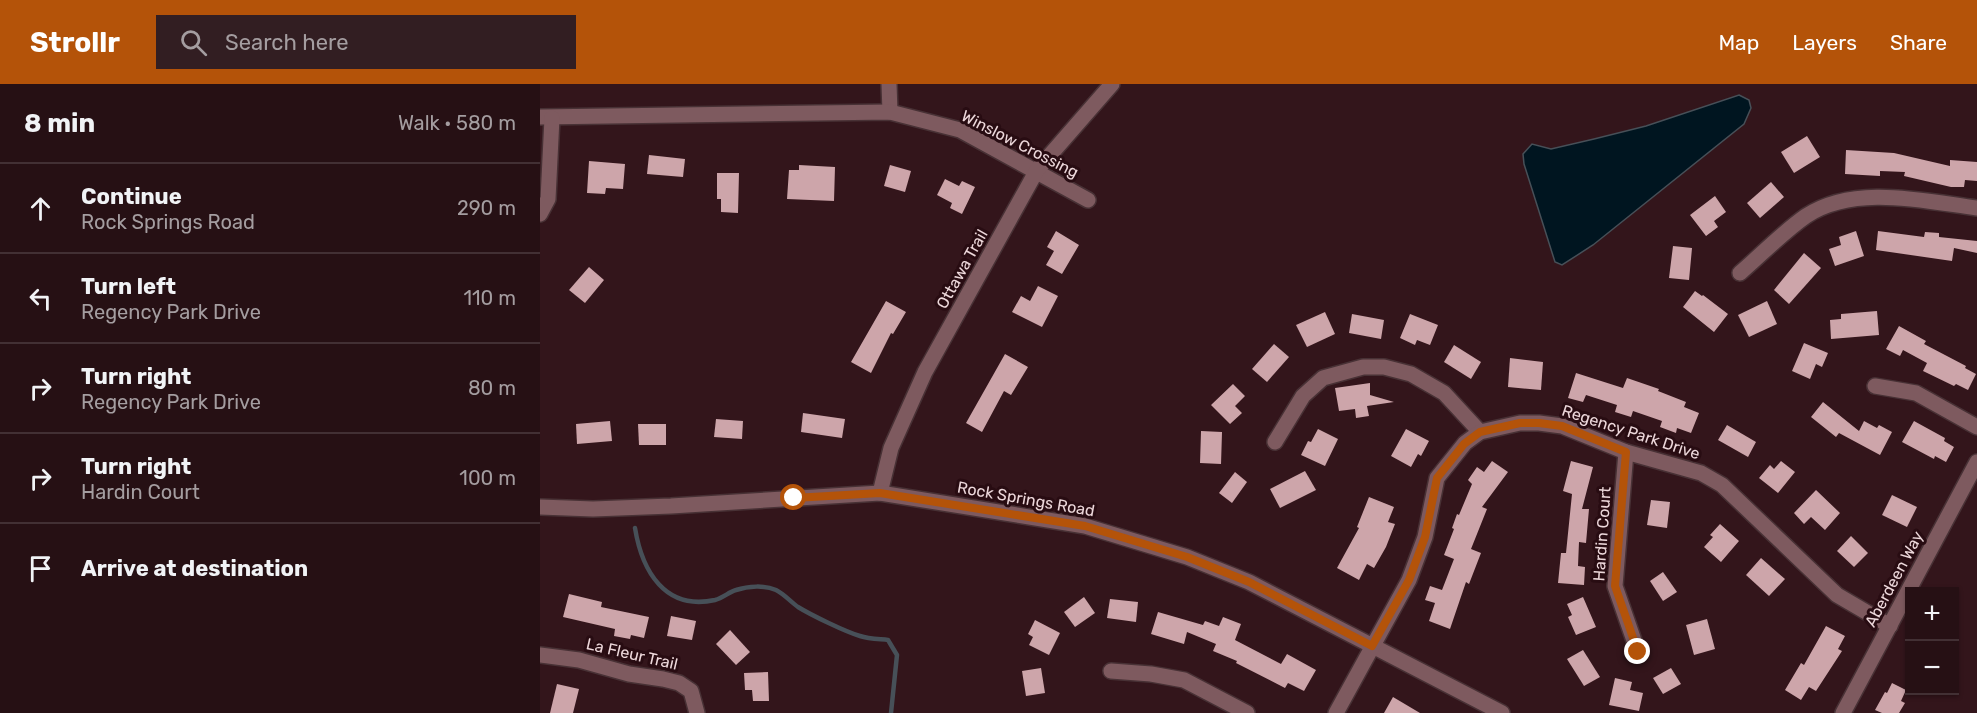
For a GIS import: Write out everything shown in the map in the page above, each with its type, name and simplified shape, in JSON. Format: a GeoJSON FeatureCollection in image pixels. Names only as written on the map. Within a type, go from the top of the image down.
{"type":"FeatureCollection","features":[{"type":"Feature","properties":{"kind":"street"},"geometry":{"type":"LineString","coordinates":[[889,84],[890,111]]}},
{"type":"Feature","properties":{"kind":"street","name":"Ottawa Trail"},"geometry":{"type":"LineString","coordinates":[[880,493],[891,448],[925,372],[1037,170],[1112,84]]}},
{"type":"Feature","properties":{"kind":"street","name":"Winslow Crossing"},"geometry":{"type":"LineString","coordinates":[[546,117],[890,111],[960,130],[1037,170],[1088,200]]}},
{"type":"Feature","properties":{"kind":"street"},"geometry":{"type":"LineString","coordinates":[[540,214],[548,199],[546,117]]}},
{"type":"Feature","properties":{"kind":"street"},"geometry":{"type":"LineString","coordinates":[[1740,273],[1807,215],[1836,202],[1889,196],[1977,208]]}},
{"type":"Feature","properties":{"kind":"street"},"geometry":{"type":"LineString","coordinates":[[1275,442],[1304,396],[1323,378],[1363,367],[1384,367],[1411,374],[1444,393],[1480,432]]}},
{"type":"Feature","properties":{"kind":"street"},"geometry":{"type":"LineString","coordinates":[[1875,386],[1916,393],[1977,427]]}},
{"type":"Feature","properties":{"kind":"street","name":"Regency Park Drive"},"geometry":{"type":"LineString","coordinates":[[1336,713],[1409,580],[1425,537],[1437,478],[1464,444],[1480,432],[1520,423],[1562,426],[1626,452],[1701,473],[1722,485],[1837,595],[1890,626]]}},
{"type":"Feature","properties":{"kind":"street","name":"Hardin Court"},"geometry":{"type":"LineString","coordinates":[[1626,452],[1615,586],[1638,652]]}},
{"type":"Feature","properties":{"kind":"street","name":"Aberdeen Way"},"geometry":{"type":"LineString","coordinates":[[1843,713],[1977,462]]}},
{"type":"Feature","properties":{"kind":"street","name":"Rock Springs Road"},"geometry":{"type":"LineString","coordinates":[[540,507],[593,509],[671,506],[880,493],[1085,526],[1187,557],[1249,582],[1502,713]]}},
{"type":"Feature","properties":{"kind":"street","name":"La Fleur Trail"},"geometry":{"type":"LineString","coordinates":[[540,655],[579,660],[629,674],[679,683],[692,691],[697,713]]}},
{"type":"Feature","properties":{"kind":"street"},"geometry":{"type":"LineString","coordinates":[[1110,671],[1151,674],[1184,680],[1247,713]]}},
{"type":"Feature","properties":{"kind":"water"},"geometry":{"type":"Polygon","coordinates":[[[1739,95],[1749,100],[1751,108],[1744,124],[1593,245],[1562,265],[1555,262],[1524,164],[1523,154],[1532,144],[1551,149],[1594,139],[1646,126],[1739,95]]]}},
{"type":"Feature","properties":{"kind":"building"},"geometry":{"type":"Polygon","coordinates":[[[1807,136],[1820,157],[1794,173],[1781,152],[1807,136]]]}},
{"type":"Feature","properties":{"kind":"building"},"geometry":{"type":"Polygon","coordinates":[[[1846,150],[1894,153],[1950,166],[1950,160],[1977,162],[1977,181],[1965,180],[1964,187],[1951,187],[1904,176],[1905,172],[1880,171],[1880,176],[1845,174],[1846,150]]]}},
{"type":"Feature","properties":{"kind":"building"},"geometry":{"type":"Polygon","coordinates":[[[649,155],[685,159],[683,177],[647,174],[649,155]]]}},
{"type":"Feature","properties":{"kind":"building"},"geometry":{"type":"Polygon","coordinates":[[[589,161],[625,164],[623,189],[606,188],[605,194],[587,193],[589,161]]]}},
{"type":"Feature","properties":{"kind":"building"},"geometry":{"type":"Polygon","coordinates":[[[799,165],[835,167],[834,201],[787,199],[789,170],[799,170],[799,165]]]}},
{"type":"Feature","properties":{"kind":"building"},"geometry":{"type":"Polygon","coordinates":[[[890,165],[911,171],[905,192],[884,186],[890,165]]]}},
{"type":"Feature","properties":{"kind":"building"},"geometry":{"type":"Polygon","coordinates":[[[717,173],[739,173],[738,213],[721,212],[721,199],[717,199],[717,173]]]}},
{"type":"Feature","properties":{"kind":"building"},"geometry":{"type":"Polygon","coordinates":[[[945,179],[959,186],[962,181],[975,187],[962,214],[950,208],[952,203],[937,195],[945,179]]]}},
{"type":"Feature","properties":{"kind":"building"},"geometry":{"type":"Polygon","coordinates":[[[1771,182],[1784,197],[1760,218],[1747,203],[1771,182]]]}},
{"type":"Feature","properties":{"kind":"building"},"geometry":{"type":"Polygon","coordinates":[[[1715,196],[1726,212],[1714,221],[1718,227],[1706,236],[1690,215],[1715,196]]]}},
{"type":"Feature","properties":{"kind":"building"},"geometry":{"type":"Polygon","coordinates":[[[1056,231],[1079,245],[1062,274],[1046,265],[1054,251],[1047,247],[1056,231]]]}},
{"type":"Feature","properties":{"kind":"building"},"geometry":{"type":"Polygon","coordinates":[[[1856,231],[1864,256],[1835,266],[1829,249],[1841,245],[1839,237],[1856,231]]]}},
{"type":"Feature","properties":{"kind":"building"},"geometry":{"type":"Polygon","coordinates":[[[1878,231],[1924,237],[1925,232],[1939,233],[1939,237],[1977,241],[1977,253],[1954,248],[1952,261],[1876,250],[1878,231]]]}},
{"type":"Feature","properties":{"kind":"building"},"geometry":{"type":"Polygon","coordinates":[[[1673,246],[1692,248],[1689,280],[1669,278],[1673,246]]]}},
{"type":"Feature","properties":{"kind":"building"},"geometry":{"type":"Polygon","coordinates":[[[1804,253],[1821,268],[1789,304],[1774,290],[1804,253]]]}},
{"type":"Feature","properties":{"kind":"building"},"geometry":{"type":"Polygon","coordinates":[[[589,267],[604,280],[585,303],[569,290],[589,267]]]}},
{"type":"Feature","properties":{"kind":"building"},"geometry":{"type":"Polygon","coordinates":[[[1038,286],[1058,296],[1042,327],[1012,312],[1021,296],[1030,301],[1038,286]]]}},
{"type":"Feature","properties":{"kind":"building"},"geometry":{"type":"Polygon","coordinates":[[[1695,291],[1728,314],[1714,332],[1683,307],[1695,291]]]}},
{"type":"Feature","properties":{"kind":"building"},"geometry":{"type":"Polygon","coordinates":[[[886,301],[906,312],[893,334],[891,333],[871,373],[851,362],[886,301]]]}},
{"type":"Feature","properties":{"kind":"building"},"geometry":{"type":"Polygon","coordinates":[[[1767,301],[1777,324],[1749,337],[1738,315],[1767,301]]]}},
{"type":"Feature","properties":{"kind":"building"},"geometry":{"type":"Polygon","coordinates":[[[1877,311],[1879,335],[1831,339],[1830,320],[1841,319],[1841,314],[1877,311]]]}},
{"type":"Feature","properties":{"kind":"building"},"geometry":{"type":"Polygon","coordinates":[[[1325,312],[1335,334],[1307,347],[1296,325],[1325,312]]]}},
{"type":"Feature","properties":{"kind":"building"},"geometry":{"type":"Polygon","coordinates":[[[1352,314],[1384,320],[1381,339],[1349,333],[1352,314]]]}},
{"type":"Feature","properties":{"kind":"building"},"geometry":{"type":"Polygon","coordinates":[[[1410,314],[1438,325],[1430,345],[1417,340],[1415,345],[1400,338],[1410,314]]]}},
{"type":"Feature","properties":{"kind":"building"},"geometry":{"type":"Polygon","coordinates":[[[1899,326],[1926,341],[1924,344],[1966,366],[1965,368],[1976,374],[1968,390],[1923,371],[1927,363],[1903,350],[1900,356],[1886,349],[1899,326]]]}},
{"type":"Feature","properties":{"kind":"building"},"geometry":{"type":"Polygon","coordinates":[[[1804,343],[1828,353],[1822,367],[1816,364],[1810,379],[1792,371],[1804,343]]]}},
{"type":"Feature","properties":{"kind":"building"},"geometry":{"type":"Polygon","coordinates":[[[1274,344],[1289,357],[1267,382],[1252,369],[1274,344]]]}},
{"type":"Feature","properties":{"kind":"building"},"geometry":{"type":"Polygon","coordinates":[[[1454,345],[1481,362],[1471,379],[1444,362],[1454,345]]]}},
{"type":"Feature","properties":{"kind":"building"},"geometry":{"type":"Polygon","coordinates":[[[1005,354],[1028,367],[1011,395],[1004,391],[982,432],[966,423],[1005,354]]]}},
{"type":"Feature","properties":{"kind":"building"},"geometry":{"type":"Polygon","coordinates":[[[1510,358],[1543,362],[1541,390],[1508,387],[1510,358]]]}},
{"type":"Feature","properties":{"kind":"building"},"geometry":{"type":"Polygon","coordinates":[[[1576,373],[1623,388],[1627,378],[1659,389],[1658,391],[1686,402],[1684,407],[1699,413],[1691,433],[1677,428],[1676,433],[1660,427],[1662,421],[1633,411],[1631,417],[1615,412],[1617,405],[1586,395],[1583,402],[1568,398],[1576,373]]]}},
{"type":"Feature","properties":{"kind":"building"},"geometry":{"type":"Polygon","coordinates":[[[1370,383],[1370,395],[1394,402],[1367,406],[1369,416],[1356,418],[1355,409],[1339,411],[1335,388],[1370,383]]]}},
{"type":"Feature","properties":{"kind":"building"},"geometry":{"type":"Polygon","coordinates":[[[1233,384],[1245,396],[1235,406],[1242,413],[1230,424],[1211,405],[1233,384]]]}},
{"type":"Feature","properties":{"kind":"building"},"geometry":{"type":"Polygon","coordinates":[[[1823,402],[1859,431],[1864,421],[1892,432],[1880,455],[1839,433],[1836,437],[1811,417],[1823,402]]]}},
{"type":"Feature","properties":{"kind":"building"},"geometry":{"type":"Polygon","coordinates":[[[803,413],[845,419],[842,438],[801,432],[803,413]]]}},
{"type":"Feature","properties":{"kind":"building"},"geometry":{"type":"Polygon","coordinates":[[[716,419],[743,421],[742,439],[714,437],[716,419]]]}},
{"type":"Feature","properties":{"kind":"building"},"geometry":{"type":"Polygon","coordinates":[[[610,421],[612,441],[577,444],[576,424],[610,421]]]}},
{"type":"Feature","properties":{"kind":"building"},"geometry":{"type":"Polygon","coordinates":[[[1914,421],[1945,438],[1944,441],[1954,447],[1946,462],[1935,456],[1934,459],[1902,442],[1914,421]]]}},
{"type":"Feature","properties":{"kind":"building"},"geometry":{"type":"Polygon","coordinates":[[[638,424],[666,424],[666,445],[639,445],[638,424]]]}},
{"type":"Feature","properties":{"kind":"building"},"geometry":{"type":"Polygon","coordinates":[[[1727,425],[1756,442],[1748,457],[1718,440],[1727,425]]]}},
{"type":"Feature","properties":{"kind":"building"},"geometry":{"type":"Polygon","coordinates":[[[1318,429],[1338,439],[1325,466],[1301,455],[1308,441],[1311,442],[1318,429]]]}},
{"type":"Feature","properties":{"kind":"building"},"geometry":{"type":"Polygon","coordinates":[[[1406,429],[1429,441],[1421,456],[1418,454],[1411,467],[1391,456],[1406,429]]]}},
{"type":"Feature","properties":{"kind":"building"},"geometry":{"type":"Polygon","coordinates":[[[1201,431],[1222,432],[1221,464],[1200,463],[1201,431]]]}},
{"type":"Feature","properties":{"kind":"building"},"geometry":{"type":"Polygon","coordinates":[[[1492,461],[1508,472],[1482,507],[1487,509],[1471,549],[1481,553],[1469,584],[1466,582],[1450,629],[1429,621],[1435,603],[1425,600],[1430,586],[1442,590],[1454,559],[1444,555],[1457,514],[1459,515],[1472,484],[1468,480],[1477,467],[1484,472],[1492,461]]]}},
{"type":"Feature","properties":{"kind":"building"},"geometry":{"type":"Polygon","coordinates":[[[1571,461],[1593,467],[1582,509],[1589,509],[1586,543],[1579,542],[1578,566],[1585,567],[1584,585],[1558,583],[1561,553],[1566,553],[1572,494],[1563,491],[1571,461]]]}},
{"type":"Feature","properties":{"kind":"building"},"geometry":{"type":"Polygon","coordinates":[[[1781,461],[1795,472],[1778,493],[1759,478],[1770,465],[1774,469],[1781,461]]]}},
{"type":"Feature","properties":{"kind":"building"},"geometry":{"type":"Polygon","coordinates":[[[1305,471],[1316,490],[1280,508],[1270,489],[1305,471]]]}},
{"type":"Feature","properties":{"kind":"building"},"geometry":{"type":"Polygon","coordinates":[[[1235,472],[1247,482],[1232,503],[1219,493],[1235,472]]]}},
{"type":"Feature","properties":{"kind":"building"},"geometry":{"type":"Polygon","coordinates":[[[1816,490],[1840,513],[1825,530],[1811,517],[1804,524],[1794,513],[1816,490]]]}},
{"type":"Feature","properties":{"kind":"building"},"geometry":{"type":"Polygon","coordinates":[[[1892,495],[1917,507],[1907,527],[1882,515],[1892,495]]]}},
{"type":"Feature","properties":{"kind":"building"},"geometry":{"type":"Polygon","coordinates":[[[1369,497],[1394,507],[1388,522],[1395,524],[1374,568],[1367,564],[1359,580],[1337,568],[1359,528],[1357,527],[1369,497]]]}},
{"type":"Feature","properties":{"kind":"building"},"geometry":{"type":"Polygon","coordinates":[[[1651,500],[1670,502],[1667,528],[1647,525],[1651,500]]]}},
{"type":"Feature","properties":{"kind":"building"},"geometry":{"type":"Polygon","coordinates":[[[1720,524],[1739,541],[1721,562],[1704,547],[1713,537],[1710,535],[1720,524]]]}},
{"type":"Feature","properties":{"kind":"building"},"geometry":{"type":"Polygon","coordinates":[[[1851,536],[1868,553],[1854,567],[1837,551],[1851,536]]]}},
{"type":"Feature","properties":{"kind":"building"},"geometry":{"type":"Polygon","coordinates":[[[1761,558],[1785,579],[1769,596],[1746,575],[1761,558]]]}},
{"type":"Feature","properties":{"kind":"building"},"geometry":{"type":"Polygon","coordinates":[[[1663,572],[1677,592],[1663,601],[1650,581],[1663,572]]]}},
{"type":"Feature","properties":{"kind":"building"},"geometry":{"type":"Polygon","coordinates":[[[569,594],[602,602],[601,607],[649,617],[644,638],[631,635],[630,639],[614,636],[615,629],[563,617],[569,594]]]}},
{"type":"Feature","properties":{"kind":"building"},"geometry":{"type":"Polygon","coordinates":[[[1084,597],[1095,613],[1075,627],[1064,612],[1084,597]]]}},
{"type":"Feature","properties":{"kind":"building"},"geometry":{"type":"Polygon","coordinates":[[[1583,597],[1596,627],[1576,635],[1568,617],[1572,615],[1567,604],[1583,597]]]}},
{"type":"Feature","properties":{"kind":"building"},"geometry":{"type":"Polygon","coordinates":[[[1110,599],[1138,602],[1136,622],[1107,618],[1110,599]]]}},
{"type":"Feature","properties":{"kind":"building"},"geometry":{"type":"Polygon","coordinates":[[[1158,612],[1203,625],[1205,621],[1219,626],[1223,617],[1241,624],[1235,640],[1281,664],[1287,654],[1316,670],[1304,691],[1288,683],[1285,688],[1236,663],[1237,661],[1213,651],[1216,644],[1187,632],[1184,644],[1151,634],[1158,612]]]}},
{"type":"Feature","properties":{"kind":"building"},"geometry":{"type":"Polygon","coordinates":[[[671,616],[696,621],[692,640],[667,636],[671,616]]]}},
{"type":"Feature","properties":{"kind":"building"},"geometry":{"type":"Polygon","coordinates":[[[1707,619],[1715,649],[1694,655],[1686,625],[1707,619]]]}},
{"type":"Feature","properties":{"kind":"building"},"geometry":{"type":"Polygon","coordinates":[[[1035,620],[1060,633],[1049,655],[1029,645],[1033,637],[1028,634],[1035,620]]]}},
{"type":"Feature","properties":{"kind":"building"},"geometry":{"type":"Polygon","coordinates":[[[1826,626],[1845,636],[1838,649],[1842,651],[1816,691],[1809,687],[1801,700],[1785,690],[1801,663],[1804,665],[1826,626]]]}},
{"type":"Feature","properties":{"kind":"building"},"geometry":{"type":"Polygon","coordinates":[[[730,630],[750,652],[736,665],[716,644],[730,630]]]}},
{"type":"Feature","properties":{"kind":"building"},"geometry":{"type":"Polygon","coordinates":[[[1583,650],[1600,677],[1584,686],[1567,659],[1583,650]]]}},
{"type":"Feature","properties":{"kind":"building"},"geometry":{"type":"Polygon","coordinates":[[[1041,668],[1045,693],[1026,696],[1022,671],[1041,668]]]}},
{"type":"Feature","properties":{"kind":"building"},"geometry":{"type":"Polygon","coordinates":[[[1671,668],[1681,684],[1663,694],[1653,678],[1671,668]]]}},
{"type":"Feature","properties":{"kind":"building"},"geometry":{"type":"Polygon","coordinates":[[[768,672],[769,701],[753,701],[752,690],[745,690],[744,673],[768,672]]]}},
{"type":"Feature","properties":{"kind":"building"},"geometry":{"type":"Polygon","coordinates":[[[1615,678],[1632,682],[1630,690],[1643,693],[1639,711],[1609,705],[1615,678]]]}},
{"type":"Feature","properties":{"kind":"building"},"geometry":{"type":"Polygon","coordinates":[[[1892,683],[1905,690],[1901,701],[1905,703],[1899,713],[1882,713],[1875,710],[1885,692],[1887,693],[1892,683]]]}},
{"type":"Feature","properties":{"kind":"building"},"geometry":{"type":"Polygon","coordinates":[[[557,684],[579,689],[573,713],[550,713],[557,684]]]}},
{"type":"Feature","properties":{"kind":"building"},"geometry":{"type":"Polygon","coordinates":[[[1393,697],[1420,713],[1384,713],[1393,697]]]}},
{"type":"Feature","properties":{"kind":"waterway"},"geometry":{"type":"LineString","coordinates":[[635,528],[638,544],[650,573],[670,593],[682,599],[697,602],[715,600],[733,591],[767,587],[779,592],[798,607],[846,631],[863,637],[888,640],[897,655],[891,713]]}},
{"type":"Feature","properties":{"kind":"route"},"geometry":{"type":"LineString","coordinates":[[794,498],[880,493],[1085,526],[1187,557],[1249,582],[1372,646],[1409,580],[1425,537],[1437,478],[1464,444],[1480,432],[1520,423],[1562,426],[1626,452],[1615,586],[1638,652]]}}]}
